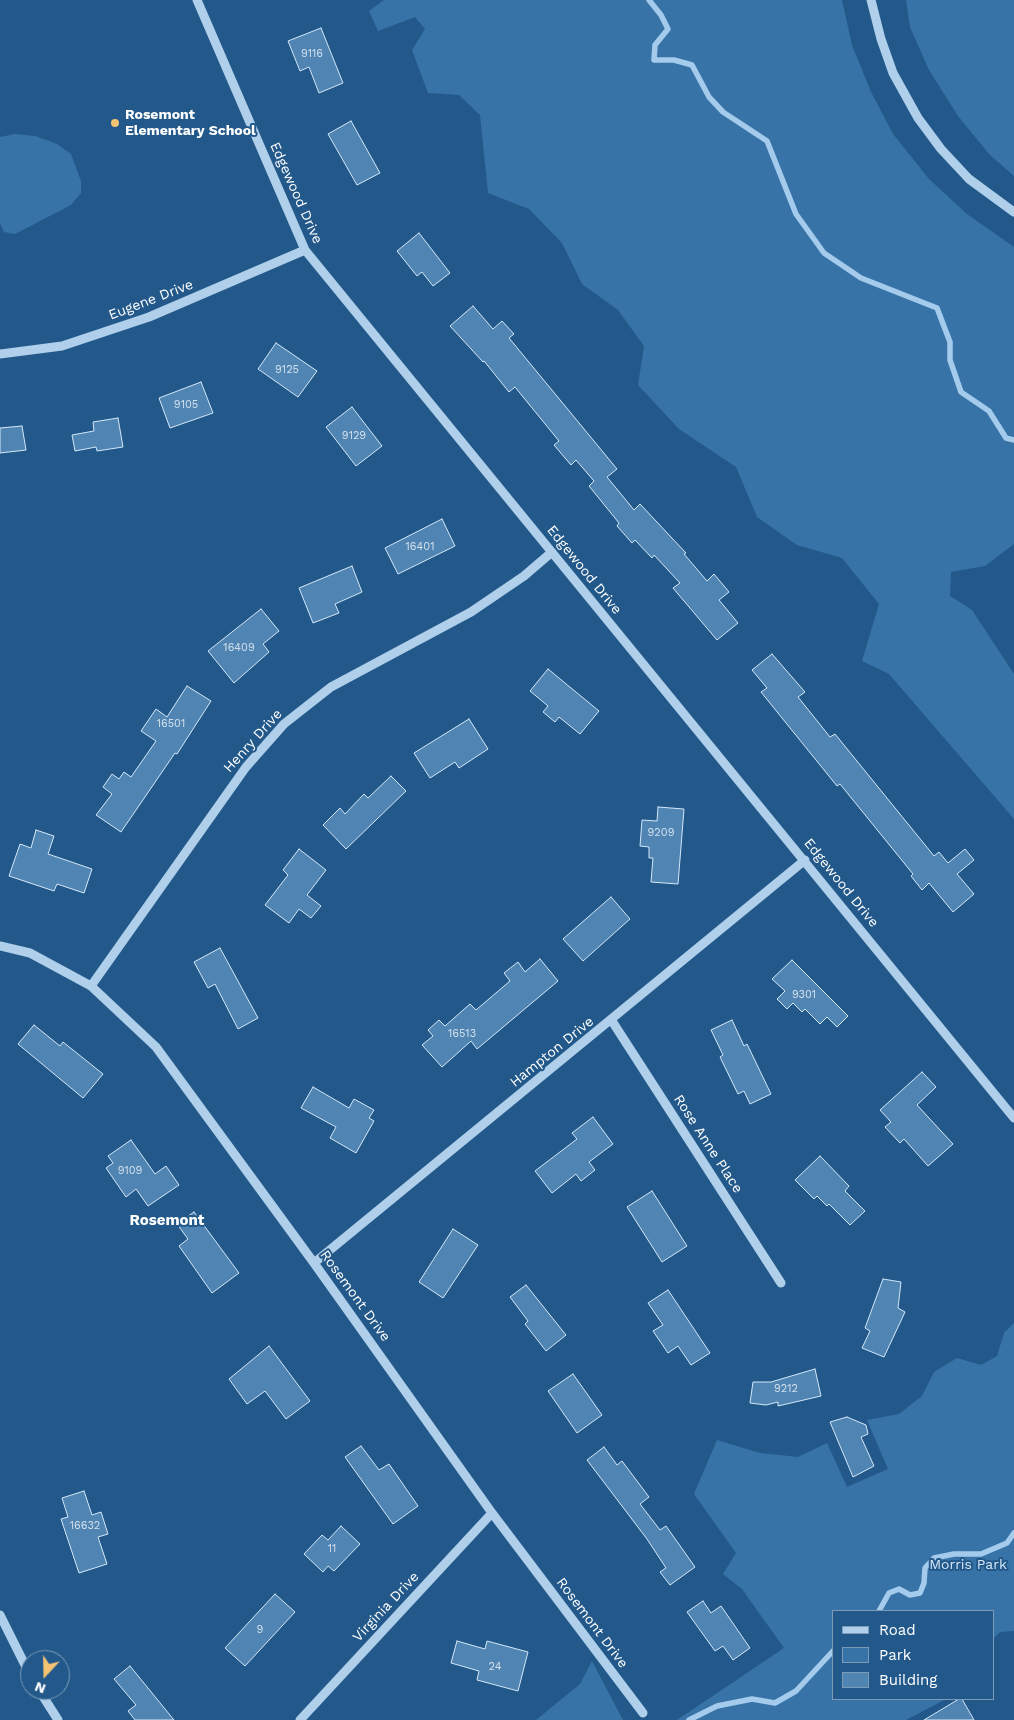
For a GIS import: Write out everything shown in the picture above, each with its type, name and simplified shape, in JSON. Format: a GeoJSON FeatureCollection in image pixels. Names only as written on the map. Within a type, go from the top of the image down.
{"type":"FeatureCollection","features":[{"type":"Feature","properties":{"kind":"street","name":"Edgewood Drive"},"geometry":{"type":"LineString","coordinates":[[197,0],[305,250],[1014,1118]]}},
{"type":"Feature","properties":{"kind":"street"},"geometry":{"type":"LineString","coordinates":[[871,0],[880,39],[893,73],[918,118],[941,149],[969,179],[1014,212]]}},
{"type":"Feature","properties":{"kind":"street","name":"Eugene Drive"},"geometry":{"type":"LineString","coordinates":[[0,354],[62,346],[149,318],[305,250]]}},
{"type":"Feature","properties":{"kind":"street","name":"Henry Drive"},"geometry":{"type":"LineString","coordinates":[[91,986],[246,767],[284,724],[331,687],[471,612],[524,576],[552,552]]}},
{"type":"Feature","properties":{"kind":"street","name":"Hampton Drive"},"geometry":{"type":"LineString","coordinates":[[314,1263],[612,1021],[805,860]]}},
{"type":"Feature","properties":{"kind":"street","name":"Rosemont Drive"},"geometry":{"type":"LineString","coordinates":[[0,946],[30,953],[91,986],[156,1047],[314,1263],[492,1513],[643,1713]]}},
{"type":"Feature","properties":{"kind":"street","name":"Rose Anne Place"},"geometry":{"type":"LineString","coordinates":[[612,1021],[781,1283]]}},
{"type":"Feature","properties":{"kind":"street","name":"Virginia Drive"},"geometry":{"type":"LineString","coordinates":[[300,1720],[492,1513]]}},
{"type":"Feature","properties":{"kind":"street"},"geometry":{"type":"LineString","coordinates":[[0,1615],[20,1655]]}},
{"type":"Feature","properties":{"kind":"street"},"geometry":{"type":"LineString","coordinates":[[45,1700],[58,1720]]}},
{"type":"Feature","properties":{"kind":"green space"},"geometry":{"type":"Polygon","coordinates":[[[384,0],[842,0],[852,45],[871,92],[893,134],[929,179],[967,214],[1014,247],[1014,544],[985,566],[951,572],[950,596],[972,610],[1014,674],[1014,819],[889,674],[862,661],[879,604],[842,558],[797,545],[757,517],[736,467],[679,429],[638,385],[644,346],[618,310],[582,284],[562,243],[529,209],[488,193],[480,115],[459,95],[428,93],[412,50],[425,29],[415,17],[378,31],[369,11],[384,0]]]}},
{"type":"Feature","properties":{"kind":"green space"},"geometry":{"type":"Polygon","coordinates":[[[906,0],[1014,0],[1014,176],[989,154],[958,116],[929,70],[910,27],[906,0]]]}},
{"type":"Feature","properties":{"kind":"green space"},"geometry":{"type":"Polygon","coordinates":[[[15,134],[35,136],[57,144],[71,154],[81,181],[81,193],[71,205],[15,234],[4,232],[0,223],[0,137],[15,134]]]}},
{"type":"Feature","properties":{"kind":"green space","name":"Morris Park"},"geometry":{"type":"Polygon","coordinates":[[[1014,1323],[1014,1631],[1000,1632],[994,1638],[994,1610],[832,1610],[832,1700],[944,1700],[906,1720],[677,1720],[784,1648],[742,1589],[723,1574],[736,1553],[694,1494],[717,1440],[760,1453],[798,1457],[827,1443],[847,1487],[888,1469],[867,1420],[899,1414],[922,1396],[934,1372],[957,1358],[981,1365],[997,1356],[1004,1333],[1014,1323]]]}},
{"type":"Feature","properties":{"kind":"green space"},"geometry":{"type":"Polygon","coordinates":[[[592,1661],[623,1720],[536,1720],[580,1684],[592,1661]]]}},
{"type":"Feature","properties":{"kind":"building"},"geometry":{"type":"Polygon","coordinates":[[[321,28],[343,83],[319,93],[309,67],[300,71],[288,41],[321,28]]]}},
{"type":"Feature","properties":{"kind":"building"},"geometry":{"type":"Polygon","coordinates":[[[351,121],[380,173],[357,185],[328,134],[351,121]]]}},
{"type":"Feature","properties":{"kind":"building"},"geometry":{"type":"Polygon","coordinates":[[[419,233],[450,273],[433,286],[422,272],[417,276],[397,251],[419,233]]]}},
{"type":"Feature","properties":{"kind":"building"},"geometry":{"type":"Polygon","coordinates":[[[473,306],[493,329],[502,321],[514,334],[509,338],[617,469],[607,477],[634,510],[640,504],[686,553],[684,554],[707,581],[714,574],[729,592],[719,600],[738,623],[717,640],[673,588],[680,583],[654,555],[652,558],[635,540],[632,543],[617,526],[619,523],[589,486],[594,481],[576,460],[571,465],[554,445],[559,441],[515,387],[509,392],[484,361],[450,326],[473,306]]]}},
{"type":"Feature","properties":{"kind":"building"},"geometry":{"type":"Polygon","coordinates":[[[276,343],[317,371],[298,397],[258,369],[276,343]]]}},
{"type":"Feature","properties":{"kind":"building"},"geometry":{"type":"Polygon","coordinates":[[[201,382],[213,413],[170,428],[159,398],[201,382]]]}},
{"type":"Feature","properties":{"kind":"building"},"geometry":{"type":"Polygon","coordinates":[[[352,407],[382,446],[356,466],[326,427],[352,407]]]}},
{"type":"Feature","properties":{"kind":"building"},"geometry":{"type":"Polygon","coordinates":[[[118,418],[123,447],[97,451],[96,447],[75,451],[72,435],[94,431],[93,422],[118,418]]]}},
{"type":"Feature","properties":{"kind":"building"},"geometry":{"type":"Polygon","coordinates":[[[22,426],[26,450],[0,453],[0,428],[22,426]]]}},
{"type":"Feature","properties":{"kind":"building"},"geometry":{"type":"Polygon","coordinates":[[[442,519],[455,546],[398,574],[385,548],[442,519]]]}},
{"type":"Feature","properties":{"kind":"building"},"geometry":{"type":"Polygon","coordinates":[[[352,566],[362,592],[335,604],[339,613],[313,623],[299,588],[352,566]]]}},
{"type":"Feature","properties":{"kind":"building"},"geometry":{"type":"Polygon","coordinates":[[[261,609],[279,631],[263,644],[269,652],[234,683],[208,651],[261,609]]]}},
{"type":"Feature","properties":{"kind":"building"},"geometry":{"type":"Polygon","coordinates":[[[772,654],[805,692],[798,697],[830,737],[835,734],[934,856],[939,852],[948,863],[965,849],[974,860],[957,874],[974,894],[953,912],[929,883],[922,890],[911,876],[913,874],[840,784],[837,786],[761,692],[767,688],[752,670],[772,654]]]}},
{"type":"Feature","properties":{"kind":"building"},"geometry":{"type":"Polygon","coordinates":[[[548,669],[599,711],[580,734],[559,717],[555,722],[543,712],[548,706],[530,691],[548,669]]]}},
{"type":"Feature","properties":{"kind":"building"},"geometry":{"type":"Polygon","coordinates":[[[187,686],[211,701],[177,754],[175,753],[121,832],[96,815],[112,794],[103,787],[112,774],[119,779],[124,772],[131,777],[156,741],[141,731],[156,709],[167,717],[187,686]]]}},
{"type":"Feature","properties":{"kind":"building"},"geometry":{"type":"Polygon","coordinates":[[[469,719],[488,749],[459,768],[455,762],[430,778],[414,753],[469,719]]]}},
{"type":"Feature","properties":{"kind":"building"},"geometry":{"type":"Polygon","coordinates":[[[391,776],[406,791],[346,849],[323,825],[340,808],[345,814],[364,794],[368,798],[391,776]]]}},
{"type":"Feature","properties":{"kind":"building"},"geometry":{"type":"Polygon","coordinates":[[[658,807],[684,809],[678,884],[651,882],[653,858],[649,858],[649,847],[640,846],[642,820],[657,821],[658,807]]]}},
{"type":"Feature","properties":{"kind":"building"},"geometry":{"type":"Polygon","coordinates":[[[36,830],[54,836],[48,854],[92,869],[84,893],[57,884],[54,891],[9,876],[20,844],[31,848],[36,830]]]}},
{"type":"Feature","properties":{"kind":"building"},"geometry":{"type":"Polygon","coordinates":[[[299,849],[326,870],[307,895],[321,906],[311,918],[299,909],[289,923],[265,905],[288,875],[283,870],[299,849]]]}},
{"type":"Feature","properties":{"kind":"building"},"geometry":{"type":"Polygon","coordinates":[[[611,897],[630,919],[583,961],[563,939],[611,897]]]}},
{"type":"Feature","properties":{"kind":"building"},"geometry":{"type":"Polygon","coordinates":[[[220,948],[258,1018],[238,1029],[215,984],[208,988],[194,962],[220,948]]]}},
{"type":"Feature","properties":{"kind":"building"},"geometry":{"type":"Polygon","coordinates":[[[540,959],[558,981],[477,1049],[471,1041],[442,1067],[422,1045],[433,1036],[428,1030],[439,1020],[445,1026],[470,1004],[476,1010],[510,981],[504,973],[518,962],[525,972],[540,959]]]}},
{"type":"Feature","properties":{"kind":"building"},"geometry":{"type":"Polygon","coordinates":[[[792,960],[848,1016],[837,1027],[827,1017],[820,1024],[805,1009],[802,1012],[793,1003],[787,1009],[777,999],[785,991],[772,979],[792,960]]]}},
{"type":"Feature","properties":{"kind":"building"},"geometry":{"type":"Polygon","coordinates":[[[732,1020],[744,1046],[747,1044],[771,1094],[750,1104],[744,1091],[738,1094],[720,1057],[723,1055],[711,1030],[732,1020]]]}},
{"type":"Feature","properties":{"kind":"building"},"geometry":{"type":"Polygon","coordinates":[[[34,1025],[60,1046],[63,1042],[103,1074],[83,1098],[18,1044],[34,1025]]]}},
{"type":"Feature","properties":{"kind":"building"},"geometry":{"type":"Polygon","coordinates":[[[922,1072],[936,1087],[917,1105],[953,1144],[928,1166],[904,1139],[900,1143],[885,1127],[891,1122],[880,1110],[922,1072]]]}},
{"type":"Feature","properties":{"kind":"building"},"geometry":{"type":"Polygon","coordinates":[[[313,1087],[349,1108],[354,1099],[374,1110],[369,1118],[374,1121],[356,1153],[330,1138],[336,1127],[301,1108],[313,1087]]]}},
{"type":"Feature","properties":{"kind":"building"},"geometry":{"type":"Polygon","coordinates":[[[593,1117],[613,1144],[589,1162],[595,1170],[581,1181],[576,1174],[552,1193],[535,1171],[577,1139],[572,1133],[593,1117]]]}},
{"type":"Feature","properties":{"kind":"building"},"geometry":{"type":"Polygon","coordinates":[[[131,1140],[155,1174],[166,1166],[179,1185],[148,1206],[136,1189],[126,1197],[106,1168],[113,1163],[108,1156],[131,1140]]]}},
{"type":"Feature","properties":{"kind":"building"},"geometry":{"type":"Polygon","coordinates":[[[820,1156],[849,1186],[845,1191],[865,1211],[850,1225],[829,1204],[827,1206],[817,1196],[814,1199],[795,1180],[820,1156]]]}},
{"type":"Feature","properties":{"kind":"building"},"geometry":{"type":"Polygon","coordinates":[[[652,1191],[687,1246],[662,1262],[627,1207],[652,1191]]]}},
{"type":"Feature","properties":{"kind":"building"},"geometry":{"type":"Polygon","coordinates":[[[194,1212],[239,1273],[212,1293],[179,1246],[188,1239],[177,1224],[194,1212]]]}},
{"type":"Feature","properties":{"kind":"building"},"geometry":{"type":"Polygon","coordinates":[[[453,1229],[478,1245],[443,1298],[419,1282],[453,1229]]]}},
{"type":"Feature","properties":{"kind":"building"},"geometry":{"type":"Polygon","coordinates":[[[883,1279],[901,1282],[898,1308],[905,1312],[884,1357],[862,1348],[870,1331],[865,1328],[883,1279]]]}},
{"type":"Feature","properties":{"kind":"building"},"geometry":{"type":"Polygon","coordinates":[[[526,1285],[566,1335],[546,1351],[525,1324],[528,1321],[510,1297],[526,1285]]]}},
{"type":"Feature","properties":{"kind":"building"},"geometry":{"type":"Polygon","coordinates":[[[668,1290],[710,1353],[691,1365],[678,1346],[668,1353],[653,1331],[663,1325],[648,1303],[668,1290]]]}},
{"type":"Feature","properties":{"kind":"building"},"geometry":{"type":"Polygon","coordinates":[[[269,1346],[310,1401],[286,1419],[265,1391],[247,1404],[229,1379],[269,1346]]]}},
{"type":"Feature","properties":{"kind":"building"},"geometry":{"type":"Polygon","coordinates":[[[815,1369],[821,1396],[778,1406],[778,1402],[766,1405],[750,1403],[753,1382],[771,1382],[815,1369]]]}},
{"type":"Feature","properties":{"kind":"building"},"geometry":{"type":"Polygon","coordinates":[[[573,1374],[602,1415],[577,1433],[548,1391],[573,1374]]]}},
{"type":"Feature","properties":{"kind":"building"},"geometry":{"type":"Polygon","coordinates":[[[847,1417],[866,1425],[868,1434],[861,1437],[874,1466],[853,1477],[830,1422],[847,1417]]]}},
{"type":"Feature","properties":{"kind":"building"},"geometry":{"type":"Polygon","coordinates":[[[361,1446],[379,1470],[389,1464],[418,1506],[393,1524],[345,1457],[361,1446]]]}},
{"type":"Feature","properties":{"kind":"building"},"geometry":{"type":"Polygon","coordinates":[[[604,1447],[617,1465],[622,1461],[649,1497],[640,1504],[660,1530],[666,1526],[695,1567],[670,1585],[660,1572],[666,1568],[647,1539],[587,1460],[604,1447]]]}},
{"type":"Feature","properties":{"kind":"building"},"geometry":{"type":"Polygon","coordinates":[[[84,1491],[92,1515],[101,1512],[108,1534],[98,1537],[107,1564],[79,1573],[61,1519],[68,1517],[62,1498],[84,1491]]]}},
{"type":"Feature","properties":{"kind":"building"},"geometry":{"type":"Polygon","coordinates":[[[341,1526],[360,1544],[334,1571],[328,1566],[323,1572],[304,1554],[322,1535],[328,1540],[341,1526]]]}},
{"type":"Feature","properties":{"kind":"building"},"geometry":{"type":"Polygon","coordinates":[[[275,1594],[295,1612],[245,1666],[225,1648],[275,1594]]]}},
{"type":"Feature","properties":{"kind":"building"},"geometry":{"type":"Polygon","coordinates":[[[703,1601],[711,1613],[721,1606],[750,1648],[733,1660],[723,1646],[715,1651],[687,1612],[703,1601]]]}},
{"type":"Feature","properties":{"kind":"building"},"geometry":{"type":"Polygon","coordinates":[[[457,1641],[485,1649],[487,1641],[528,1652],[518,1691],[477,1680],[479,1671],[451,1663],[457,1641]]]}},
{"type":"Feature","properties":{"kind":"building"},"geometry":{"type":"Polygon","coordinates":[[[130,1666],[174,1720],[135,1720],[128,1711],[136,1705],[114,1679],[130,1666]]]}},
{"type":"Feature","properties":{"kind":"building"},"geometry":{"type":"Polygon","coordinates":[[[957,1700],[963,1700],[974,1720],[924,1720],[957,1700]]]}},
{"type":"Feature","properties":{"kind":"waterway"},"geometry":{"type":"LineString","coordinates":[[649,0],[661,15],[668,29],[655,45],[654,60],[674,60],[692,65],[709,97],[723,112],[767,141],[796,214],[824,253],[861,278],[937,308],[950,342],[950,360],[961,392],[989,411],[1006,438],[1014,440]]}},
{"type":"Feature","properties":{"kind":"waterway"},"geometry":{"type":"LineString","coordinates":[[880,1610],[889,1593],[899,1589],[910,1595],[920,1593],[924,1583],[925,1568],[934,1558],[954,1554],[981,1554],[1007,1543],[1014,1533]]}},
{"type":"Feature","properties":{"kind":"waterway"},"geometry":{"type":"LineString","coordinates":[[689,1720],[717,1706],[752,1699],[775,1703],[796,1691],[832,1652]]}},
{"type":"Feature","properties":{"kind":"place","name":"Rosemont Elementary School"},"geometry":{"type":"Point","coordinates":[115,123]}},
{"type":"Feature","properties":{"kind":"district","name":"Rosemont"},"geometry":{"type":"Point","coordinates":[167,1221]}}]}
